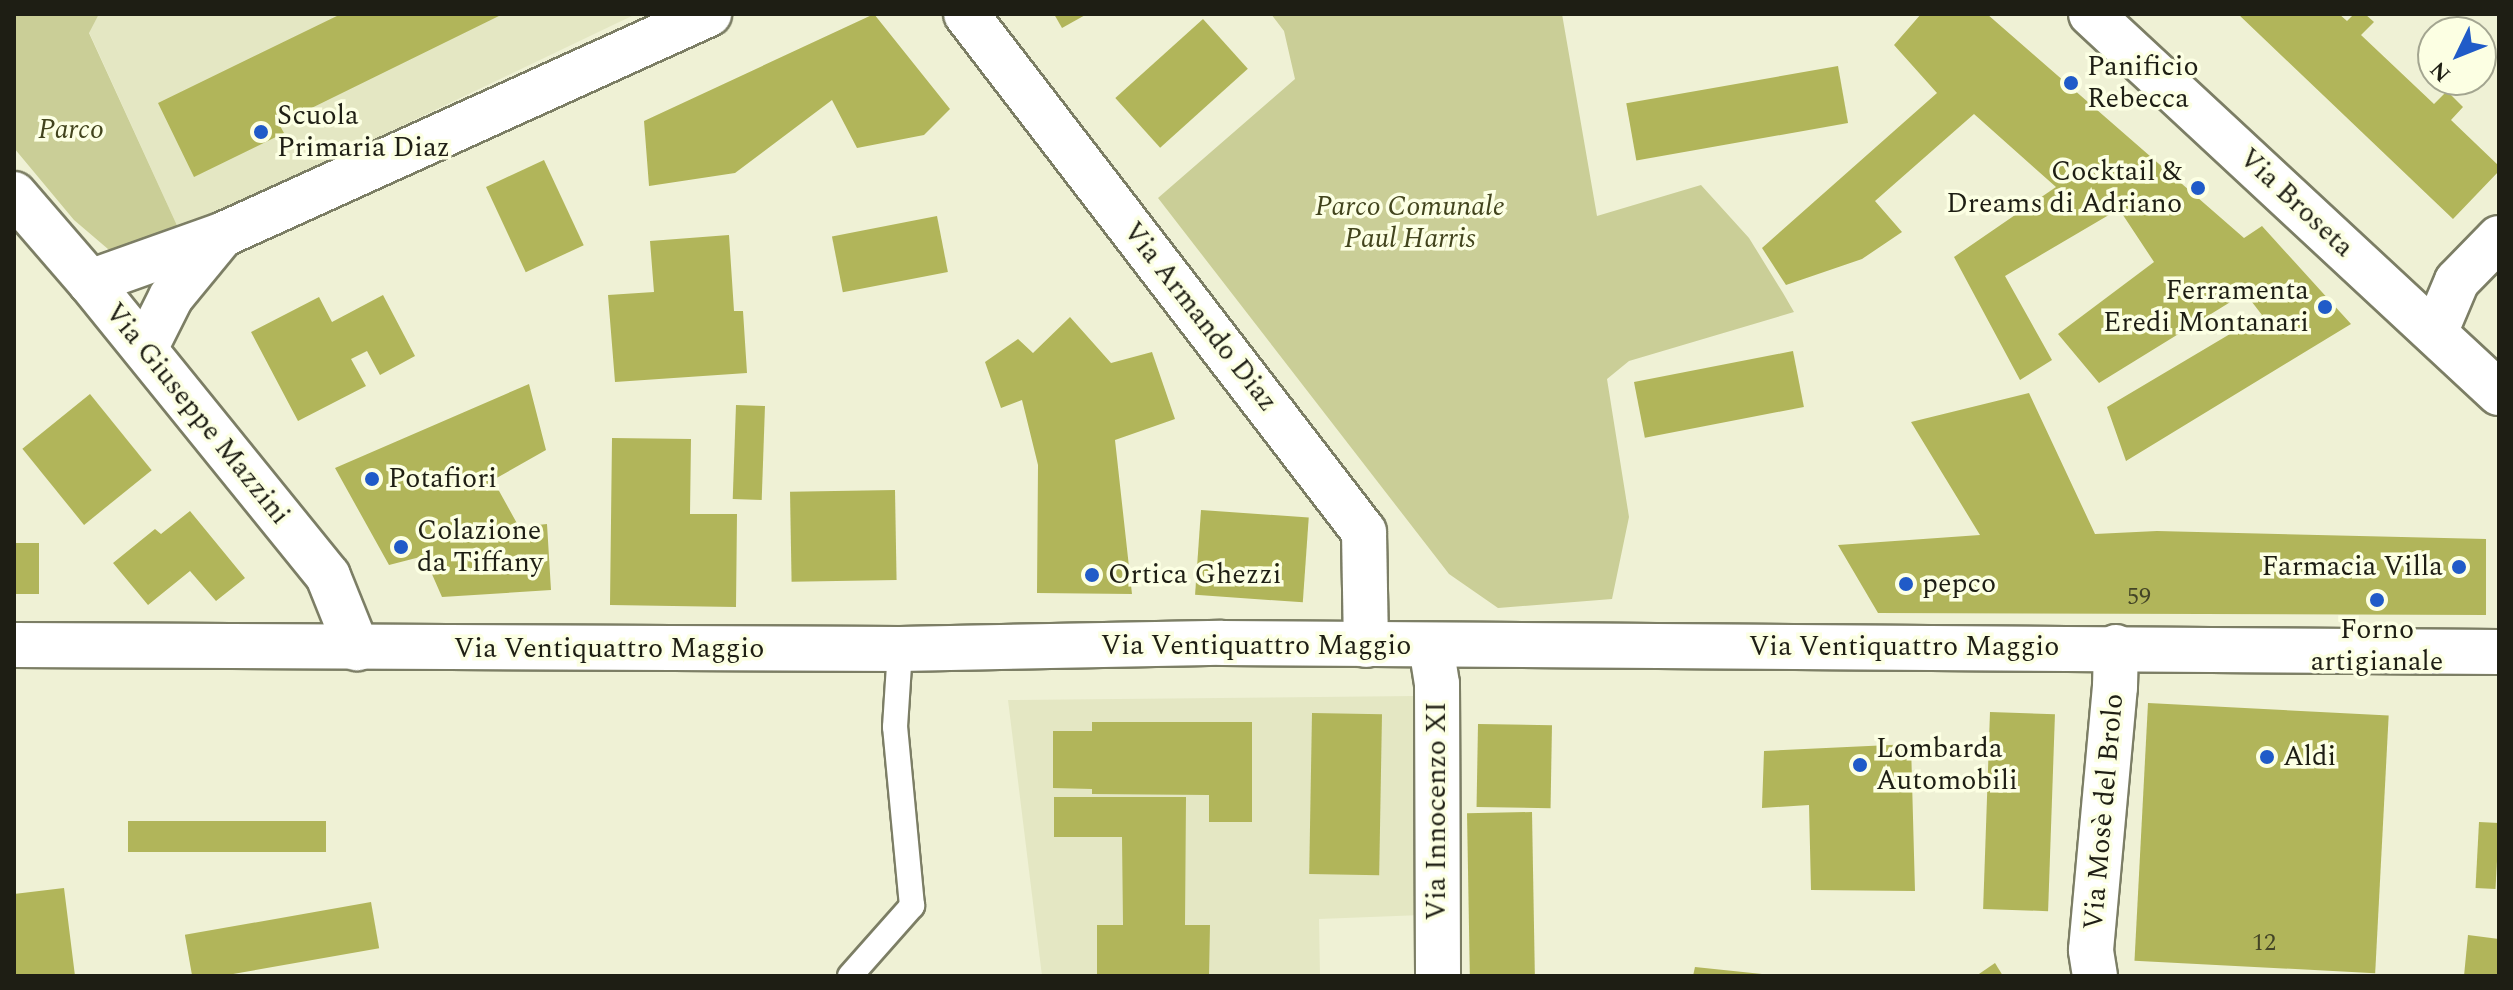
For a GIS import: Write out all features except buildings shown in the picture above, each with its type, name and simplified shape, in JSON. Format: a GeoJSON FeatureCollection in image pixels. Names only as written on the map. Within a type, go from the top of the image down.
{"type":"FeatureCollection","features":[{"type":"Feature","properties":{"kind":"street"},"geometry":{"type":"LineString","coordinates":[[90,282],[222,235],[709,14]]}},
{"type":"Feature","properties":{"kind":"street","name":"Via Armando Diaz"},"geometry":{"type":"LineString","coordinates":[[966,14],[1364,532],[1366,645]]}},
{"type":"Feature","properties":{"kind":"street","name":"Via Broseta"},"geometry":{"type":"LineString","coordinates":[[2093,15],[2499,393]]}},
{"type":"Feature","properties":{"kind":"street","name":"Via Giuseppe Mazzini"},"geometry":{"type":"LineString","coordinates":[[14,194],[90,282],[328,576],[357,648]]}},
{"type":"Feature","properties":{"kind":"street"},"geometry":{"type":"LineString","coordinates":[[145,349],[171,297],[222,235]]}},
{"type":"Feature","properties":{"kind":"street"},"geometry":{"type":"LineString","coordinates":[[2435,333],[2457,281],[2499,238]]}},
{"type":"Feature","properties":{"kind":"street","name":"Via Ventiquattro Maggio"},"geometry":{"type":"LineString","coordinates":[[14,645],[900,649],[1222,643],[2499,652]]}},
{"type":"Feature","properties":{"kind":"street","name":"Via Innocenzo XI"},"geometry":{"type":"LineString","coordinates":[[1431,646],[1437,684],[1438,976]]}},
{"type":"Feature","properties":{"kind":"street","name":"Via Mosè del Brolo"},"geometry":{"type":"LineString","coordinates":[[2095,976],[2091,950],[2116,647]]}},
{"type":"Feature","properties":{"kind":"lane"},"geometry":{"type":"LineString","coordinates":[[850,976],[912,906],[895,727],[900,649]]}},
{"type":"Feature","properties":{"kind":"shaded area","name":"Scuola Primaria Diaz"},"geometry":{"type":"Polygon","coordinates":[[[99,14],[636,14],[180,232],[89,32],[99,14]]]}},
{"type":"Feature","properties":{"kind":"shaded area"},"geometry":{"type":"Polygon","coordinates":[[[1415,696],[1422,915],[1319,919],[1320,976],[1042,976],[1008,700],[1415,696]]]}},
{"type":"Feature","properties":{"kind":"green space","name":"Parco"},"geometry":{"type":"Polygon","coordinates":[[[14,14],[99,14],[89,33],[180,232],[115,255],[74,220],[14,148],[14,14]]]}},
{"type":"Feature","properties":{"kind":"green space","name":"Parco Comunale Paul Harris"},"geometry":{"type":"Polygon","coordinates":[[[1271,14],[1562,14],[1597,216],[1701,185],[1749,238],[1783,293],[1794,312],[1629,361],[1607,379],[1629,517],[1612,599],[1498,608],[1449,574],[1158,198],[1295,79],[1284,31],[1271,14]]]}},
{"type":"Feature","properties":{"kind":"place","name":"Panificio Rebecca"},"geometry":{"type":"Point","coordinates":[2071,83]}},
{"type":"Feature","properties":{"kind":"place","name":"Scuola Primaria Diaz"},"geometry":{"type":"Point","coordinates":[261,132]}},
{"type":"Feature","properties":{"kind":"place","name":"Cocktail & Dreams di Adriano"},"geometry":{"type":"Point","coordinates":[2198,188]}},
{"type":"Feature","properties":{"kind":"place","name":"Ferramenta Eredi Montanari"},"geometry":{"type":"Point","coordinates":[2325,307]}},
{"type":"Feature","properties":{"kind":"place","name":"Potafiori"},"geometry":{"type":"Point","coordinates":[372,479]}},
{"type":"Feature","properties":{"kind":"place","name":"Colazione da Tiffany"},"geometry":{"type":"Point","coordinates":[401,547]}},
{"type":"Feature","properties":{"kind":"place","name":"Farmacia Villa"},"geometry":{"type":"Point","coordinates":[2459,567]}},
{"type":"Feature","properties":{"kind":"place","name":"Ortica Ghezzi"},"geometry":{"type":"Point","coordinates":[1092,575]}},
{"type":"Feature","properties":{"kind":"place","name":"pepco"},"geometry":{"type":"Point","coordinates":[1906,584]}},
{"type":"Feature","properties":{"kind":"place","name":"Forno artigianale"},"geometry":{"type":"Point","coordinates":[2377,600]}},
{"type":"Feature","properties":{"kind":"place","name":"Aldi"},"geometry":{"type":"Point","coordinates":[2267,757]}},
{"type":"Feature","properties":{"kind":"place","name":"Lombarda Automobili"},"geometry":{"type":"Point","coordinates":[1860,765]}}]}
